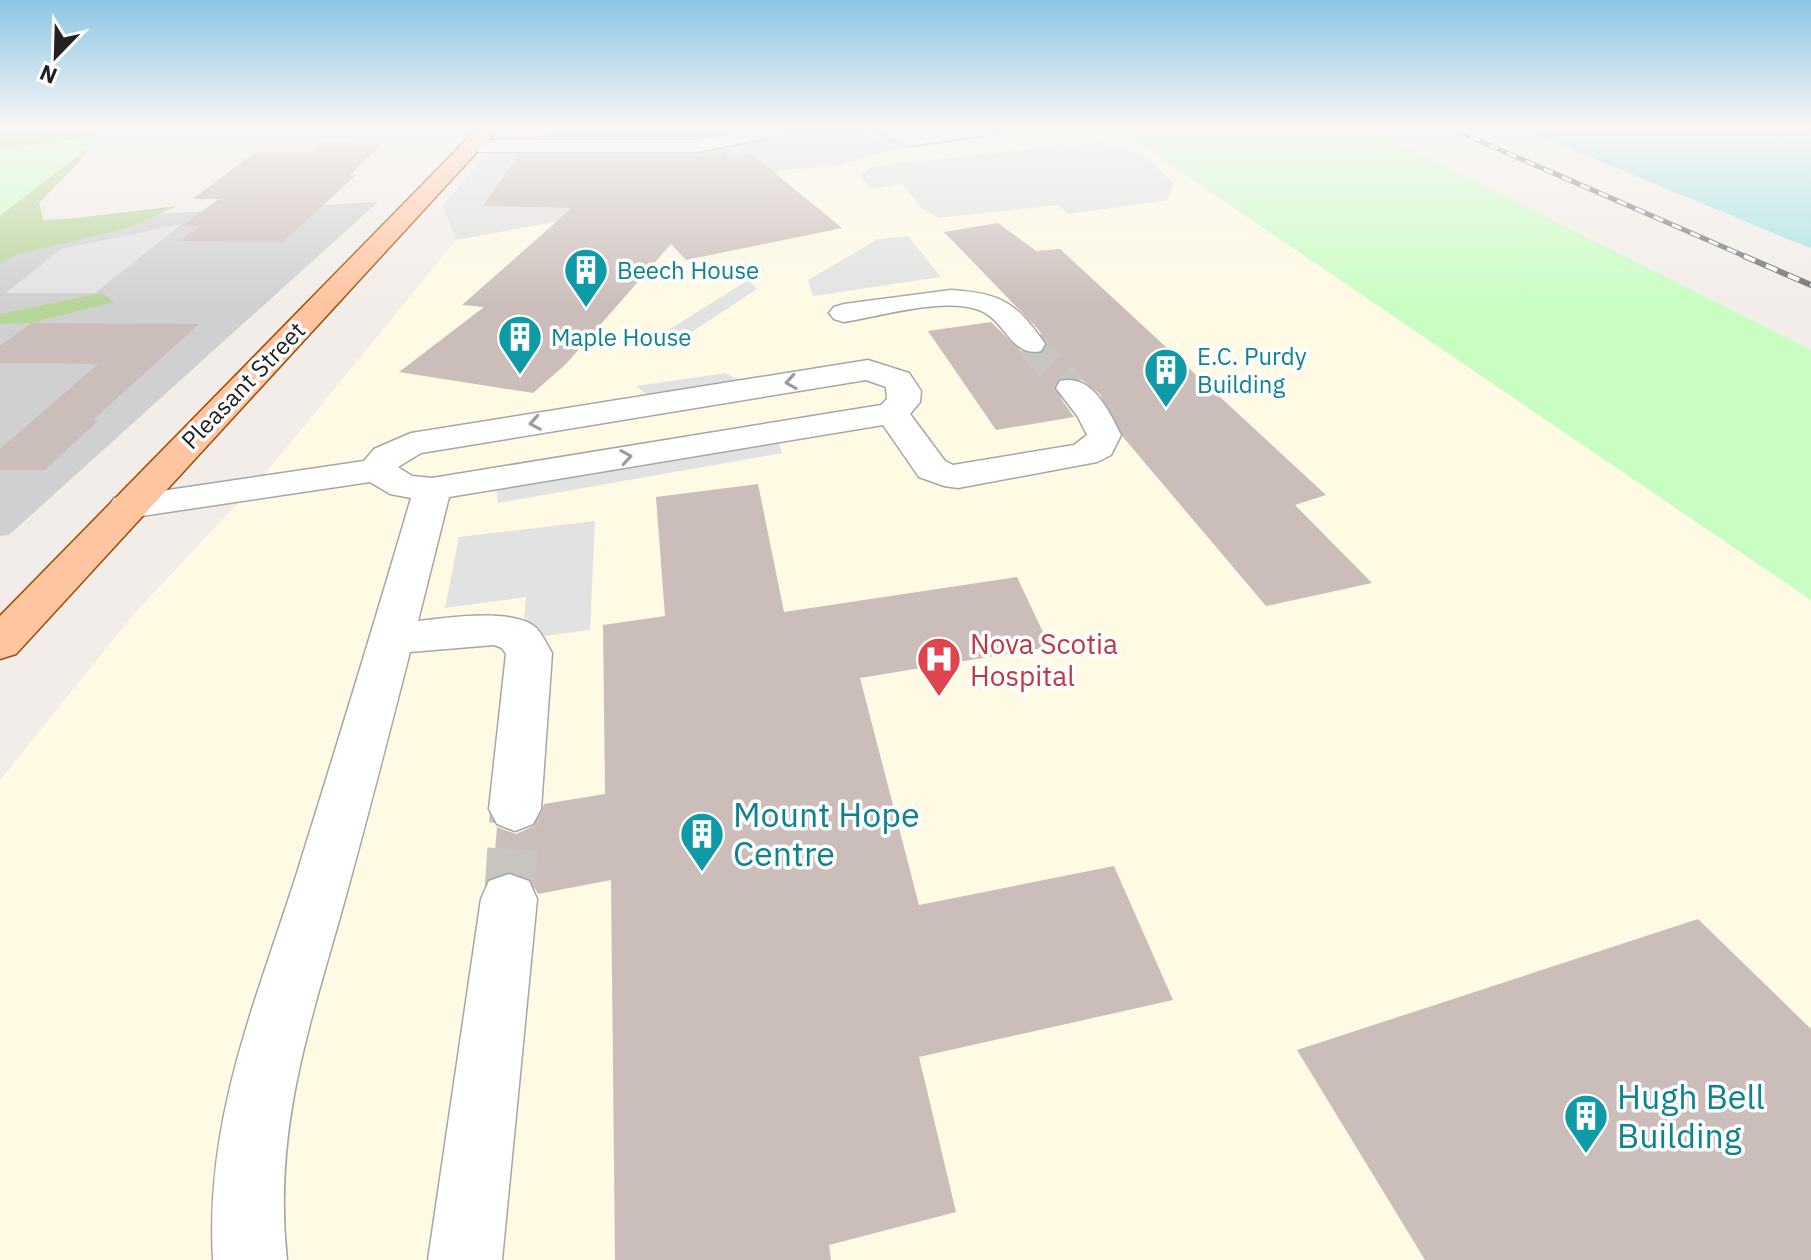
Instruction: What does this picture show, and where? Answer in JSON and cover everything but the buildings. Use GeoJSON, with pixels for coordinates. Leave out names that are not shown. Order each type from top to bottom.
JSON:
{"type":"FeatureCollection","features":[{"type":"Feature","properties":{"kind":"main road","name":"Pleasant Street"},"geometry":{"type":"LineString","coordinates":[[0,643],[431,188]]}},
{"type":"Feature","properties":{"kind":"street"},"geometry":{"type":"LineString","coordinates":[[844,313],[961,298],[987,304],[1007,314],[1030,344]]}},
{"type":"Feature","properties":{"kind":"street"},"geometry":{"type":"LineString","coordinates":[[128,506],[376,470],[403,486],[432,489],[892,413],[903,402],[905,391],[898,380],[868,370],[411,444],[387,457],[376,470]]}},
{"type":"Feature","properties":{"kind":"street"},"geometry":{"type":"LineString","coordinates":[[892,413],[932,469],[958,477],[1084,454],[1098,447],[1104,435],[1094,415],[1072,388]]}},
{"type":"Feature","properties":{"kind":"street"},"geometry":{"type":"LineString","coordinates":[[250,1260],[244,1222],[251,1123],[393,638],[432,489]]}},
{"type":"Feature","properties":{"kind":"street"},"geometry":{"type":"LineString","coordinates":[[393,638],[494,630],[518,637],[529,653],[515,809]]}},
{"type":"Feature","properties":{"kind":"street"},"geometry":{"type":"LineString","coordinates":[[465,1260],[509,899]]}},
{"type":"Feature","properties":{"kind":"shaded area"},"geometry":{"type":"Polygon","coordinates":[[[458,188],[713,188],[626,209],[456,240],[443,206],[458,188]]]}},
{"type":"Feature","properties":{"kind":"shaded area","name":"Nova Scotia Hospital"},"geometry":{"type":"Polygon","coordinates":[[[713,188],[1205,188],[1811,600],[1811,1260],[0,1260],[0,780],[133,615],[264,475],[456,240],[626,209],[713,188]]]}},
{"type":"Feature","properties":{"kind":"shaded area"},"geometry":{"type":"Polygon","coordinates":[[[906,188],[1172,188],[1168,200],[1068,214],[1058,205],[939,218],[920,207],[906,188]]]}},
{"type":"Feature","properties":{"kind":"shaded area"},"geometry":{"type":"Polygon","coordinates":[[[378,202],[9,535],[0,536],[0,222],[378,202]]]}},
{"type":"Feature","properties":{"kind":"shaded area"},"geometry":{"type":"Polygon","coordinates":[[[182,224],[95,293],[6,293],[61,249],[182,224]]]}},
{"type":"Feature","properties":{"kind":"shaded area"},"geometry":{"type":"Polygon","coordinates":[[[908,236],[941,277],[813,296],[808,280],[878,239],[908,236]]]}},
{"type":"Feature","properties":{"kind":"shaded area"},"geometry":{"type":"Polygon","coordinates":[[[748,280],[757,289],[666,349],[656,338],[748,280]]]}},
{"type":"Feature","properties":{"kind":"shaded area"},"geometry":{"type":"Polygon","coordinates":[[[726,373],[751,388],[656,403],[636,386],[726,373]]]}},
{"type":"Feature","properties":{"kind":"shaded area"},"geometry":{"type":"Polygon","coordinates":[[[775,432],[782,453],[498,503],[495,478],[775,432]]]}},
{"type":"Feature","properties":{"kind":"shaded area"},"geometry":{"type":"Polygon","coordinates":[[[595,521],[590,630],[522,639],[526,597],[445,608],[459,537],[595,521]]]}},
{"type":"Feature","properties":{"kind":"green space"},"geometry":{"type":"Polygon","coordinates":[[[0,188],[54,188],[39,203],[44,222],[177,206],[127,228],[19,254],[0,263],[0,188]]]}},
{"type":"Feature","properties":{"kind":"green space"},"geometry":{"type":"Polygon","coordinates":[[[0,188],[37,188],[0,216],[0,188]]]}},
{"type":"Feature","properties":{"kind":"green space"},"geometry":{"type":"Polygon","coordinates":[[[1205,188],[1489,188],[1811,350],[1811,600],[1205,188]]]}},
{"type":"Feature","properties":{"kind":"green space"},"geometry":{"type":"Polygon","coordinates":[[[102,293],[114,302],[31,323],[0,324],[0,314],[102,293]]]}},
{"type":"Feature","properties":{"kind":"water"},"geometry":{"type":"Polygon","coordinates":[[[1664,188],[1811,188],[1811,248],[1664,188]]]}},
{"type":"Feature","properties":{"kind":"tunnel"},"geometry":{"type":"LineString","coordinates":[[1030,344],[1072,388]]}},
{"type":"Feature","properties":{"kind":"tunnel"},"geometry":{"type":"LineString","coordinates":[[509,899],[515,809]]}},
{"type":"Feature","properties":{"kind":"railway"},"geometry":{"type":"LineString","coordinates":[[1587,188],[1749,258]]}},
{"type":"Feature","properties":{"kind":"railway"},"geometry":{"type":"LineString","coordinates":[[1744,256],[1811,285]]}},
{"type":"Feature","properties":{"kind":"place","name":"Beech House"},"geometry":{"type":"Point","coordinates":[586,309]}},
{"type":"Feature","properties":{"kind":"place","name":"Maple House"},"geometry":{"type":"Point","coordinates":[520,376]}},
{"type":"Feature","properties":{"kind":"place","name":"E.C. Purdy Building"},"geometry":{"type":"Point","coordinates":[1166,409]}},
{"type":"Feature","properties":{"kind":"place","name":"Nova Scotia Hospital"},"geometry":{"type":"Point","coordinates":[939,698]}},
{"type":"Feature","properties":{"kind":"place","name":"Mount Hope Centre"},"geometry":{"type":"Point","coordinates":[702,873]}},
{"type":"Feature","properties":{"kind":"place","name":"Hugh Bell Building"},"geometry":{"type":"Point","coordinates":[1586,1155]}}]}
